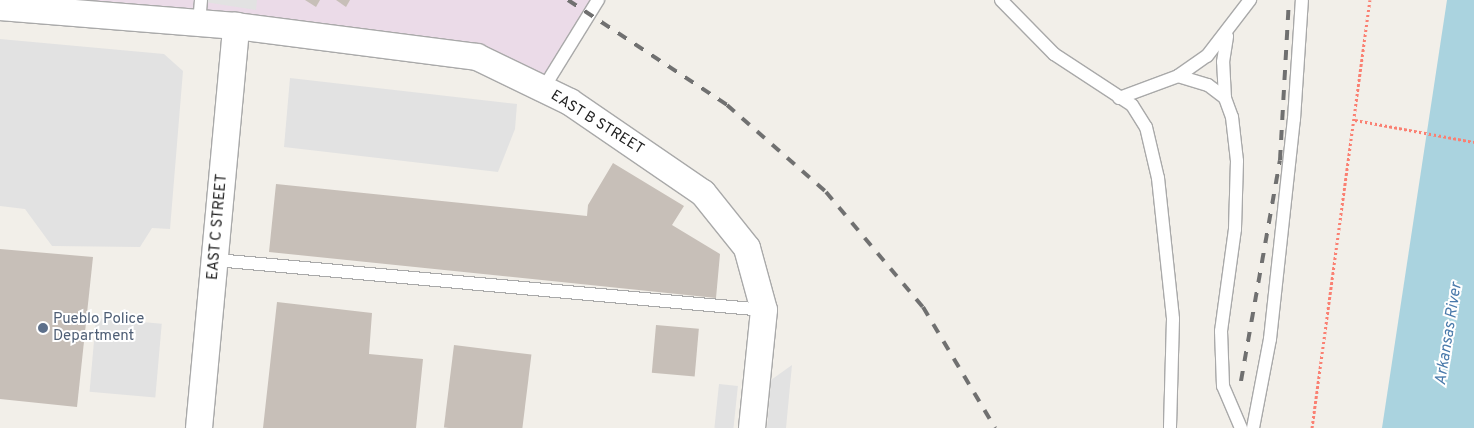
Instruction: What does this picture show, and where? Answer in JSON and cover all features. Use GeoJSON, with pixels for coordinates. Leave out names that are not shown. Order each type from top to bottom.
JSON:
{"type":"FeatureCollection","features":[{"type":"Feature","properties":{"kind":"street","name":"EAST B STREET"},"geometry":{"type":"LineString","coordinates":[[0,7],[31,5],[200,12],[236,26],[477,57],[543,89],[704,193],[747,248],[764,310],[752,428]]}},
{"type":"Feature","properties":{"kind":"street","name":"EAST C STREET"},"geometry":{"type":"LineString","coordinates":[[199,428],[216,260],[236,26]]}},
{"type":"Feature","properties":{"kind":"lane"},"geometry":{"type":"LineString","coordinates":[[543,89],[598,0]]}},
{"type":"Feature","properties":{"kind":"lane"},"geometry":{"type":"LineString","coordinates":[[1001,0],[1054,54],[1132,105],[1146,127],[1158,178],[1173,319],[1170,428]]}},
{"type":"Feature","properties":{"kind":"lane"},"geometry":{"type":"LineString","coordinates":[[1119,98],[1178,76],[1227,36],[1250,0]]}},
{"type":"Feature","properties":{"kind":"lane"},"geometry":{"type":"LineString","coordinates":[[1253,428],[1270,339],[1294,119],[1302,0]]}},
{"type":"Feature","properties":{"kind":"lane"},"geometry":{"type":"LineString","coordinates":[[1227,36],[1223,62],[1225,98],[1237,162],[1236,229],[1221,331],[1223,386],[1241,428]]}},
{"type":"Feature","properties":{"kind":"lane"},"geometry":{"type":"LineString","coordinates":[[1178,76],[1208,84],[1225,98]]}},
{"type":"Feature","properties":{"kind":"lane"},"geometry":{"type":"LineString","coordinates":[[216,260],[764,310]]}},
{"type":"Feature","properties":{"kind":"path"},"geometry":{"type":"LineString","coordinates":[[1312,428],[1370,0]]}},
{"type":"Feature","properties":{"kind":"path"},"geometry":{"type":"LineString","coordinates":[[1355,120],[1474,142]]}},
{"type":"Feature","properties":{"kind":"shaded area"},"geometry":{"type":"Polygon","coordinates":[[[0,0],[598,0],[543,89],[477,57],[0,0]]]}},
{"type":"Feature","properties":{"kind":"shaded area"},"geometry":{"type":"Polygon","coordinates":[[[192,0],[257,0],[256,10],[192,0]]]}},
{"type":"Feature","properties":{"kind":"shaded area"},"geometry":{"type":"Polygon","coordinates":[[[0,39],[164,54],[183,71],[170,229],[152,228],[140,247],[52,246],[25,209],[0,206],[0,39]]]}},
{"type":"Feature","properties":{"kind":"shaded area"},"geometry":{"type":"Polygon","coordinates":[[[290,78],[517,104],[515,129],[498,172],[284,147],[290,78]]]}},
{"type":"Feature","properties":{"kind":"shaded area"},"geometry":{"type":"Polygon","coordinates":[[[96,318],[162,324],[155,397],[90,392],[96,318]]]}},
{"type":"Feature","properties":{"kind":"shaded area"},"geometry":{"type":"Polygon","coordinates":[[[792,365],[786,428],[767,428],[771,380],[792,365]]]}},
{"type":"Feature","properties":{"kind":"shaded area"},"geometry":{"type":"Polygon","coordinates":[[[719,384],[738,386],[733,428],[714,428],[719,384]]]}},
{"type":"Feature","properties":{"kind":"water","name":"Arkansas River"},"geometry":{"type":"Polygon","coordinates":[[[1447,0],[1474,0],[1474,428],[1382,428],[1447,0]]]}},
{"type":"Feature","properties":{"kind":"building"},"geometry":{"type":"Polygon","coordinates":[[[305,0],[320,0],[316,7],[305,0]]]}},
{"type":"Feature","properties":{"kind":"building"},"geometry":{"type":"Polygon","coordinates":[[[336,0],[350,0],[346,7],[336,0]]]}},
{"type":"Feature","properties":{"kind":"building"},"geometry":{"type":"Polygon","coordinates":[[[613,163],[684,206],[672,225],[720,254],[716,298],[269,252],[276,184],[587,216],[588,205],[613,163]]]}},
{"type":"Feature","properties":{"kind":"building","name":"Pueblo Police Department"},"geometry":{"type":"Polygon","coordinates":[[[0,249],[93,257],[77,407],[0,399],[0,249]]]}},
{"type":"Feature","properties":{"kind":"building"},"geometry":{"type":"Polygon","coordinates":[[[277,302],[372,313],[369,354],[423,359],[416,428],[263,428],[277,302]]]}},
{"type":"Feature","properties":{"kind":"building"},"geometry":{"type":"Polygon","coordinates":[[[656,325],[699,329],[695,377],[652,373],[656,325]]]}},
{"type":"Feature","properties":{"kind":"building"},"geometry":{"type":"Polygon","coordinates":[[[454,345],[531,355],[522,428],[444,427],[454,345]]]}},
{"type":"Feature","properties":{"kind":"railway"},"geometry":{"type":"LineString","coordinates":[[568,0],[727,105],[826,192],[923,307],[995,428]]}},
{"type":"Feature","properties":{"kind":"railway"},"geometry":{"type":"LineString","coordinates":[[1241,381],[1280,160],[1289,0]]}},
{"type":"Feature","properties":{"kind":"place","name":"Pueblo Police Department"},"geometry":{"type":"Point","coordinates":[43,328]}}]}
